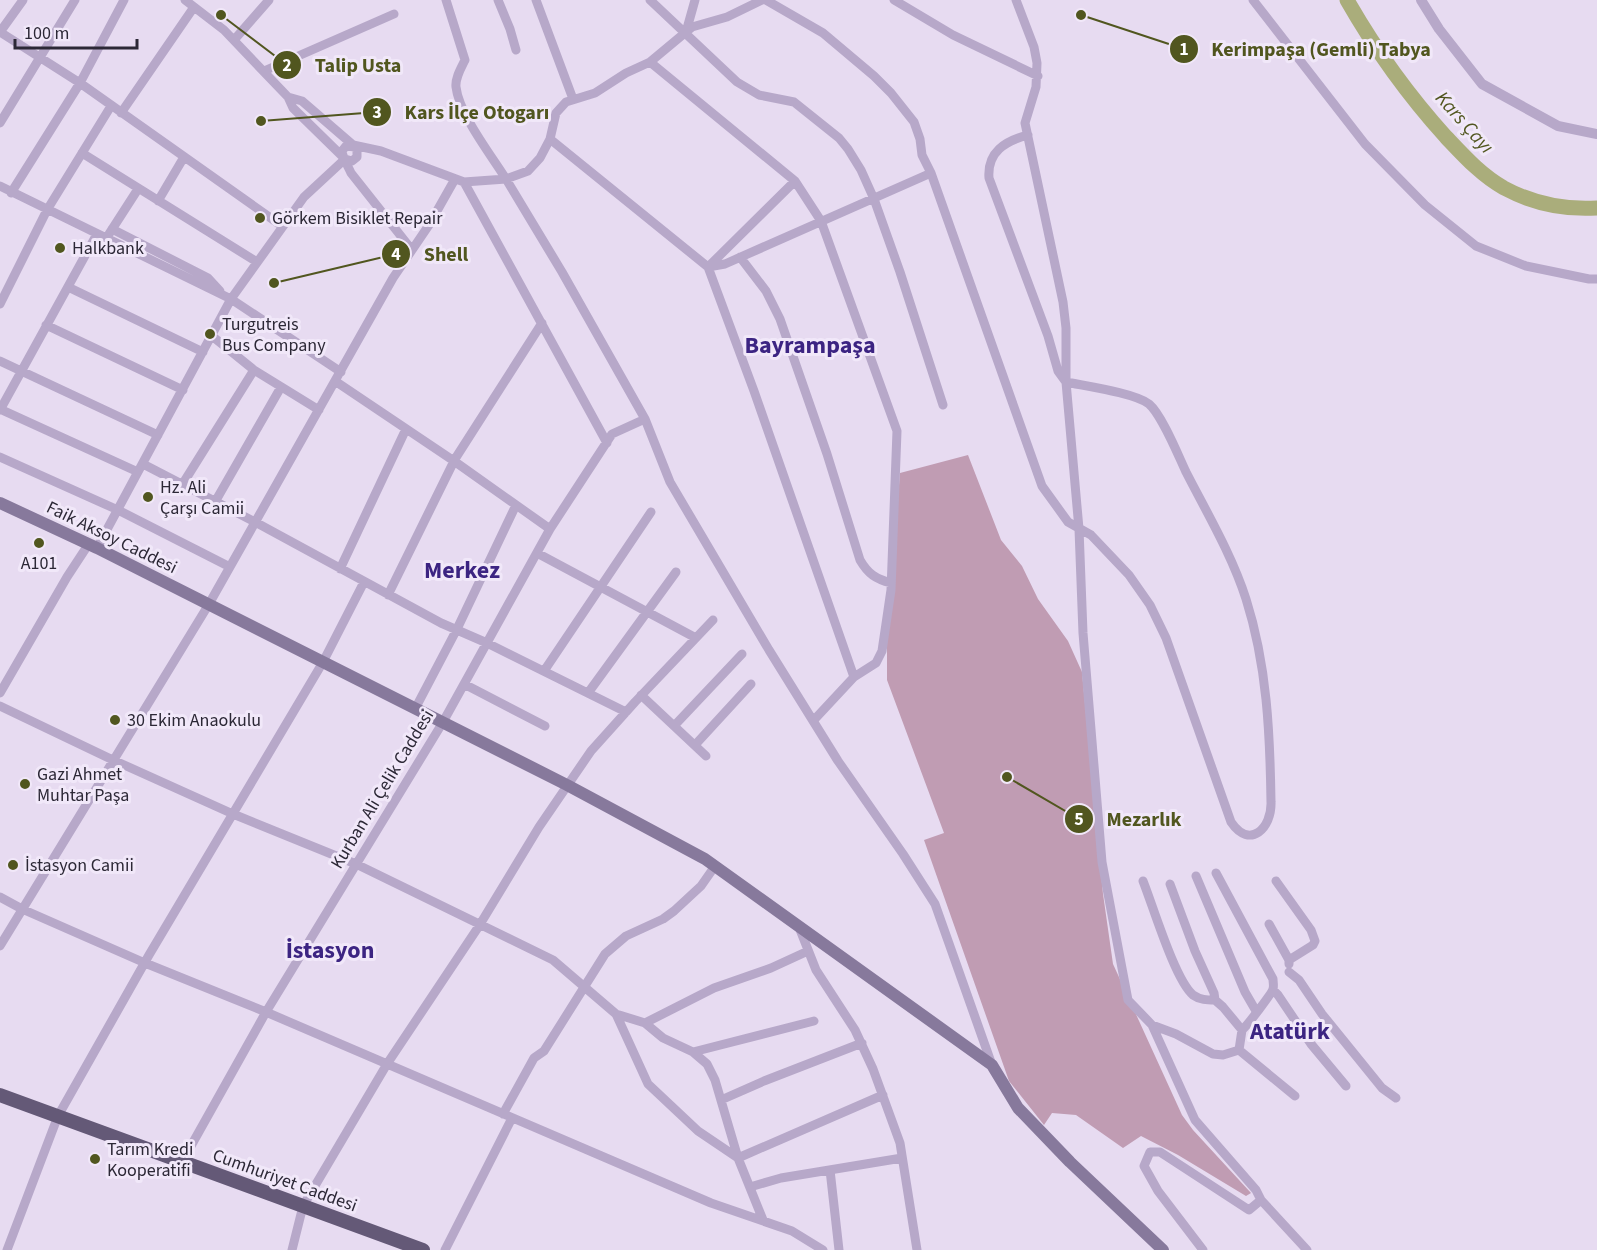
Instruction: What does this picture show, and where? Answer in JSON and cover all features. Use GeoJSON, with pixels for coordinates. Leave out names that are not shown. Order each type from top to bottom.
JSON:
{"type":"FeatureCollection","features":[{"type":"Feature","properties":{"kind":"main road","name":"Faik Aksoy Caddesi"},"geometry":{"type":"LineString","coordinates":[[0,503],[209,604],[638,822],[715,866],[992,1065]]}},
{"type":"Feature","properties":{"kind":"main road"},"geometry":{"type":"LineString","coordinates":[[992,1065],[1018,1108],[1070,1162],[1163,1250]]}},
{"type":"Feature","properties":{"kind":"main road","name":"Cumhuriyet Caddesi"},"geometry":{"type":"LineString","coordinates":[[0,1095],[423,1250]]}},
{"type":"Feature","properties":{"kind":"street"},"geometry":{"type":"LineString","coordinates":[[22,0],[0,32],[80,83],[282,226]]}},
{"type":"Feature","properties":{"kind":"street"},"geometry":{"type":"LineString","coordinates":[[0,123],[75,0]]}},
{"type":"Feature","properties":{"kind":"street"},"geometry":{"type":"LineString","coordinates":[[11,193],[80,83],[124,0]]}},
{"type":"Feature","properties":{"kind":"street"},"geometry":{"type":"LineString","coordinates":[[185,0],[234,40],[288,97],[293,108],[344,158],[351,173],[412,250]]}},
{"type":"Feature","properties":{"kind":"street"},"geometry":{"type":"LineString","coordinates":[[234,40],[269,0]]}},
{"type":"Feature","properties":{"kind":"street"},"geometry":{"type":"LineString","coordinates":[[446,0],[465,60],[456,80],[456,88],[467,118],[562,272],[645,419],[670,482],[838,761],[935,904],[992,1065]]}},
{"type":"Feature","properties":{"kind":"street"},"geometry":{"type":"LineString","coordinates":[[498,0],[516,50]]}},
{"type":"Feature","properties":{"kind":"street"},"geometry":{"type":"LineString","coordinates":[[536,0],[573,99]]}},
{"type":"Feature","properties":{"kind":"street"},"geometry":{"type":"LineString","coordinates":[[650,0],[747,90],[759,95],[794,102],[838,138],[855,160],[873,199],[900,272],[943,405]]}},
{"type":"Feature","properties":{"kind":"street"},"geometry":{"type":"LineString","coordinates":[[686,32],[695,0]]}},
{"type":"Feature","properties":{"kind":"street"},"geometry":{"type":"LineString","coordinates":[[353,145],[381,151],[460,180],[506,179],[520,175],[534,165],[550,139],[556,113],[566,102],[595,93],[626,73],[650,62],[692,27],[727,17],[764,0],[823,33],[874,76],[914,122],[920,139],[922,155],[931,173],[1037,474],[1049,497],[1068,522],[1091,535],[1129,575],[1150,605],[1166,639],[1231,822],[1241,833],[1260,832],[1272,814],[1267,710],[1260,653],[1246,600],[1238,577],[1152,407],[1139,399],[1066,381],[1058,372],[1048,336],[989,178],[990,164],[999,147],[1010,140],[1028,135]]}},
{"type":"Feature","properties":{"kind":"street"},"geometry":{"type":"LineString","coordinates":[[894,0],[953,35],[1038,76]]}},
{"type":"Feature","properties":{"kind":"street"},"geometry":{"type":"LineString","coordinates":[[1016,0],[1034,47],[1038,76],[1025,123],[1064,302],[1066,381],[1079,529],[1085,656],[1102,862],[1128,1000],[1152,1025],[1195,1120],[1256,1190],[1261,1200],[1307,1250]]}},
{"type":"Feature","properties":{"kind":"street"},"geometry":{"type":"LineString","coordinates":[[1253,0],[1365,144],[1434,212],[1476,246],[1526,266],[1597,279]]}},
{"type":"Feature","properties":{"kind":"street"},"geometry":{"type":"LineString","coordinates":[[1421,0],[1439,29],[1482,84],[1558,126],[1597,134]]}},
{"type":"Feature","properties":{"kind":"street"},"geometry":{"type":"LineString","coordinates":[[121,113],[194,7]]}},
{"type":"Feature","properties":{"kind":"street"},"geometry":{"type":"LineString","coordinates":[[264,71],[394,14]]}},
{"type":"Feature","properties":{"kind":"street"},"geometry":{"type":"LineString","coordinates":[[650,62],[795,181],[821,221],[897,431],[891,583],[880,658],[873,666],[854,677],[813,721]]}},
{"type":"Feature","properties":{"kind":"street"},"geometry":{"type":"LineString","coordinates":[[288,97],[302,101],[353,145],[357,150],[357,157],[352,161],[344,158]]}},
{"type":"Feature","properties":{"kind":"street"},"geometry":{"type":"LineString","coordinates":[[0,304],[47,210],[111,106]]}},
{"type":"Feature","properties":{"kind":"street"},"geometry":{"type":"LineString","coordinates":[[550,139],[708,267],[854,677]]}},
{"type":"Feature","properties":{"kind":"street"},"geometry":{"type":"LineString","coordinates":[[82,153],[257,262]]}},
{"type":"Feature","properties":{"kind":"street"},"geometry":{"type":"LineString","coordinates":[[158,201],[184,157]]}},
{"type":"Feature","properties":{"kind":"street"},"geometry":{"type":"LineString","coordinates":[[0,693],[67,578],[93,547],[118,510],[212,336],[228,297],[257,262],[304,197],[344,158]]}},
{"type":"Feature","properties":{"kind":"street"},"geometry":{"type":"LineString","coordinates":[[708,267],[725,264],[931,173]]}},
{"type":"Feature","properties":{"kind":"street"},"geometry":{"type":"LineString","coordinates":[[0,946],[209,604],[393,278],[460,180]]}},
{"type":"Feature","properties":{"kind":"street"},"geometry":{"type":"LineString","coordinates":[[460,180],[609,439],[630,424],[645,419]]}},
{"type":"Feature","properties":{"kind":"street"},"geometry":{"type":"LineString","coordinates":[[708,267],[795,181]]}},
{"type":"Feature","properties":{"kind":"street"},"geometry":{"type":"LineString","coordinates":[[0,186],[228,297],[340,372]]}},
{"type":"Feature","properties":{"kind":"street"},"geometry":{"type":"LineString","coordinates":[[138,189],[112,229],[101,237],[68,287],[0,410],[182,485],[388,595],[626,712]]}},
{"type":"Feature","properties":{"kind":"street"},"geometry":{"type":"LineString","coordinates":[[112,229],[208,278],[228,297]]}},
{"type":"Feature","properties":{"kind":"street"},"geometry":{"type":"LineString","coordinates":[[740,257],[766,291],[780,319],[827,454],[860,560],[876,579],[891,583]]}},
{"type":"Feature","properties":{"kind":"street"},"geometry":{"type":"LineString","coordinates":[[68,287],[203,352]]}},
{"type":"Feature","properties":{"kind":"street"},"geometry":{"type":"LineString","coordinates":[[388,595],[454,461],[542,323]]}},
{"type":"Feature","properties":{"kind":"street"},"geometry":{"type":"LineString","coordinates":[[46,325],[183,390]]}},
{"type":"Feature","properties":{"kind":"street"},"geometry":{"type":"LineString","coordinates":[[212,336],[254,370],[319,410]]}},
{"type":"Feature","properties":{"kind":"street"},"geometry":{"type":"LineString","coordinates":[[0,361],[158,435]]}},
{"type":"Feature","properties":{"kind":"street"},"geometry":{"type":"LineString","coordinates":[[182,485],[254,370]]}},
{"type":"Feature","properties":{"kind":"street"},"geometry":{"type":"LineString","coordinates":[[335,381],[550,529]]}},
{"type":"Feature","properties":{"kind":"street"},"geometry":{"type":"LineString","coordinates":[[215,502],[281,387]]}},
{"type":"Feature","properties":{"kind":"street"},"geometry":{"type":"LineString","coordinates":[[340,569],[406,429]]}},
{"type":"Feature","properties":{"kind":"street","name":"Kurban Ali Çelik Caddesi"},"geometry":{"type":"LineString","coordinates":[[182,1162],[266,1011],[442,722],[550,529],[609,439]]}},
{"type":"Feature","properties":{"kind":"street"},"geometry":{"type":"LineString","coordinates":[[0,457],[118,510],[230,567]]}},
{"type":"Feature","properties":{"kind":"street"},"geometry":{"type":"LineString","coordinates":[[415,709],[457,630],[516,505]]}},
{"type":"Feature","properties":{"kind":"street"},"geometry":{"type":"LineString","coordinates":[[544,671],[651,512]]}},
{"type":"Feature","properties":{"kind":"street"},"geometry":{"type":"LineString","coordinates":[[537,553],[696,638]]}},
{"type":"Feature","properties":{"kind":"street"},"geometry":{"type":"LineString","coordinates":[[588,693],[676,572]]}},
{"type":"Feature","properties":{"kind":"street"},"geometry":{"type":"LineString","coordinates":[[7,1250],[58,1116],[145,963],[323,662],[364,582]]}},
{"type":"Feature","properties":{"kind":"street"},"geometry":{"type":"LineString","coordinates":[[292,1250],[303,1206],[387,1064],[479,926],[567,785],[591,751],[713,620]]}},
{"type":"Feature","properties":{"kind":"street"},"geometry":{"type":"LineString","coordinates":[[674,726],[742,654]]}},
{"type":"Feature","properties":{"kind":"street"},"geometry":{"type":"LineString","coordinates":[[464,684],[545,726]]}},
{"type":"Feature","properties":{"kind":"street"},"geometry":{"type":"LineString","coordinates":[[695,745],[751,684]]}},
{"type":"Feature","properties":{"kind":"street"},"geometry":{"type":"LineString","coordinates":[[641,695],[706,756]]}},
{"type":"Feature","properties":{"kind":"street"},"geometry":{"type":"LineString","coordinates":[[0,706],[112,760],[233,814],[356,864],[479,926],[553,960],[616,1014],[645,1023],[663,1038],[693,1052],[707,1064],[716,1080],[738,1158],[763,1220]]}},
{"type":"Feature","properties":{"kind":"street"},"geometry":{"type":"LineString","coordinates":[[445,1250],[534,1058],[544,1052],[585,987],[593,969],[610,949],[626,936],[663,919],[674,911],[701,886],[715,866]]}},
{"type":"Feature","properties":{"kind":"street"},"geometry":{"type":"LineString","coordinates":[[1216,873],[1273,979],[1273,990],[1242,1030],[1239,1050]]}},
{"type":"Feature","properties":{"kind":"street"},"geometry":{"type":"LineString","coordinates":[[1196,876],[1245,992],[1256,1011]]}},
{"type":"Feature","properties":{"kind":"street"},"geometry":{"type":"LineString","coordinates":[[1143,881],[1176,969],[1191,994],[1200,999],[1215,1000],[1223,1006],[1242,1030]]}},
{"type":"Feature","properties":{"kind":"street"},"geometry":{"type":"LineString","coordinates":[[1276,881],[1311,930],[1315,941],[1313,945],[1289,960]]}},
{"type":"Feature","properties":{"kind":"street"},"geometry":{"type":"LineString","coordinates":[[1170,884],[1215,1000]]}},
{"type":"Feature","properties":{"kind":"street"},"geometry":{"type":"LineString","coordinates":[[0,897],[22,909],[145,963],[266,1011],[711,1203],[792,1231],[823,1250]]}},
{"type":"Feature","properties":{"kind":"street"},"geometry":{"type":"LineString","coordinates":[[1269,924],[1289,960],[1289,972]]}},
{"type":"Feature","properties":{"kind":"street"},"geometry":{"type":"LineString","coordinates":[[798,925],[816,970],[862,1043],[883,1095],[900,1143],[917,1250]]}},
{"type":"Feature","properties":{"kind":"street"},"geometry":{"type":"LineString","coordinates":[[645,1023],[714,988],[771,968],[808,951]]}},
{"type":"Feature","properties":{"kind":"street"},"geometry":{"type":"LineString","coordinates":[[1273,979],[1289,972]]}},
{"type":"Feature","properties":{"kind":"street"},"geometry":{"type":"LineString","coordinates":[[1289,972],[1299,980],[1322,1014],[1382,1088],[1396,1098]]}},
{"type":"Feature","properties":{"kind":"street"},"geometry":{"type":"LineString","coordinates":[[1273,990],[1311,1044],[1346,1086]]}},
{"type":"Feature","properties":{"kind":"street"},"geometry":{"type":"LineString","coordinates":[[616,1014],[648,1084],[698,1131],[738,1158]]}},
{"type":"Feature","properties":{"kind":"street"},"geometry":{"type":"LineString","coordinates":[[693,1052],[814,1021]]}},
{"type":"Feature","properties":{"kind":"street"},"geometry":{"type":"LineString","coordinates":[[1152,1025],[1176,1034],[1213,1054],[1223,1055],[1239,1050]]}},
{"type":"Feature","properties":{"kind":"street"},"geometry":{"type":"LineString","coordinates":[[721,1100],[862,1043]]}},
{"type":"Feature","properties":{"kind":"street"},"geometry":{"type":"LineString","coordinates":[[1239,1050],[1295,1096]]}},
{"type":"Feature","properties":{"kind":"street"},"geometry":{"type":"LineString","coordinates":[[738,1158],[883,1095]]}},
{"type":"Feature","properties":{"kind":"street"},"geometry":{"type":"LineString","coordinates":[[1203,1250],[1158,1191],[1144,1166],[1150,1152],[1160,1152],[1249,1210],[1261,1200]]}},
{"type":"Feature","properties":{"kind":"street"},"geometry":{"type":"LineString","coordinates":[[750,1187],[781,1178],[902,1158]]}},
{"type":"Feature","properties":{"kind":"street"},"geometry":{"type":"LineString","coordinates":[[830,1170],[839,1250]]}},
{"type":"Feature","properties":{"kind":"shaded area"},"geometry":{"type":"Polygon","coordinates":[[[968,455],[1001,540],[1022,566],[1038,599],[1068,641],[1082,672],[1103,894],[1113,964],[1182,1115],[1251,1193],[1246,1196],[1178,1155],[1141,1136],[1123,1148],[1076,1115],[1052,1113],[1044,1125],[1009,1081],[924,840],[944,833],[887,680],[887,634],[900,473],[968,455]]]}},
{"type":"Feature","properties":{"kind":"waterway","name":"Kars Çayı"},"geometry":{"type":"LineString","coordinates":[[1347,0],[1405,88],[1446,137],[1480,171],[1504,188],[1537,201],[1573,208],[1597,208]]}},
{"type":"Feature","properties":{"kind":"place","name":"Talip Usta"},"geometry":{"type":"Point","coordinates":[221,15]}},
{"type":"Feature","properties":{"kind":"place","name":"Kerimpaşa (Gemli) Tabya"},"geometry":{"type":"Point","coordinates":[1081,15]}},
{"type":"Feature","properties":{"kind":"place","name":"Kars İlçe Otogarı"},"geometry":{"type":"Point","coordinates":[261,121]}},
{"type":"Feature","properties":{"kind":"place","name":"Görkem Bisiklet Repair"},"geometry":{"type":"Point","coordinates":[260,218]}},
{"type":"Feature","properties":{"kind":"place","name":"Halkbank"},"geometry":{"type":"Point","coordinates":[60,248]}},
{"type":"Feature","properties":{"kind":"place","name":"Shell"},"geometry":{"type":"Point","coordinates":[274,283]}},
{"type":"Feature","properties":{"kind":"place","name":"Turgutreis Bus Company"},"geometry":{"type":"Point","coordinates":[210,334]}},
{"type":"Feature","properties":{"kind":"place","name":"Hz. Ali Çarşı Camii"},"geometry":{"type":"Point","coordinates":[148,497]}},
{"type":"Feature","properties":{"kind":"place","name":"A101"},"geometry":{"type":"Point","coordinates":[39,543]}},
{"type":"Feature","properties":{"kind":"place","name":"30 Ekim Anaokulu"},"geometry":{"type":"Point","coordinates":[115,720]}},
{"type":"Feature","properties":{"kind":"place","name":"Mezarlık"},"geometry":{"type":"Point","coordinates":[1007,777]}},
{"type":"Feature","properties":{"kind":"place","name":"Gazi Ahmet Muhtar Paşa"},"geometry":{"type":"Point","coordinates":[25,784]}},
{"type":"Feature","properties":{"kind":"place","name":"İstasyon Camii"},"geometry":{"type":"Point","coordinates":[13,865]}},
{"type":"Feature","properties":{"kind":"place","name":"Tarım Kredi Kooperatifi"},"geometry":{"type":"Point","coordinates":[95,1159]}},
{"type":"Feature","properties":{"kind":"district","name":"Bayrampaşa"},"geometry":{"type":"Point","coordinates":[810,345]}},
{"type":"Feature","properties":{"kind":"district","name":"Merkez"},"geometry":{"type":"Point","coordinates":[462,570]}},
{"type":"Feature","properties":{"kind":"district","name":"İstasyon"},"geometry":{"type":"Point","coordinates":[330,950]}},
{"type":"Feature","properties":{"kind":"district","name":"Atatürk"},"geometry":{"type":"Point","coordinates":[1290,1031]}}]}
